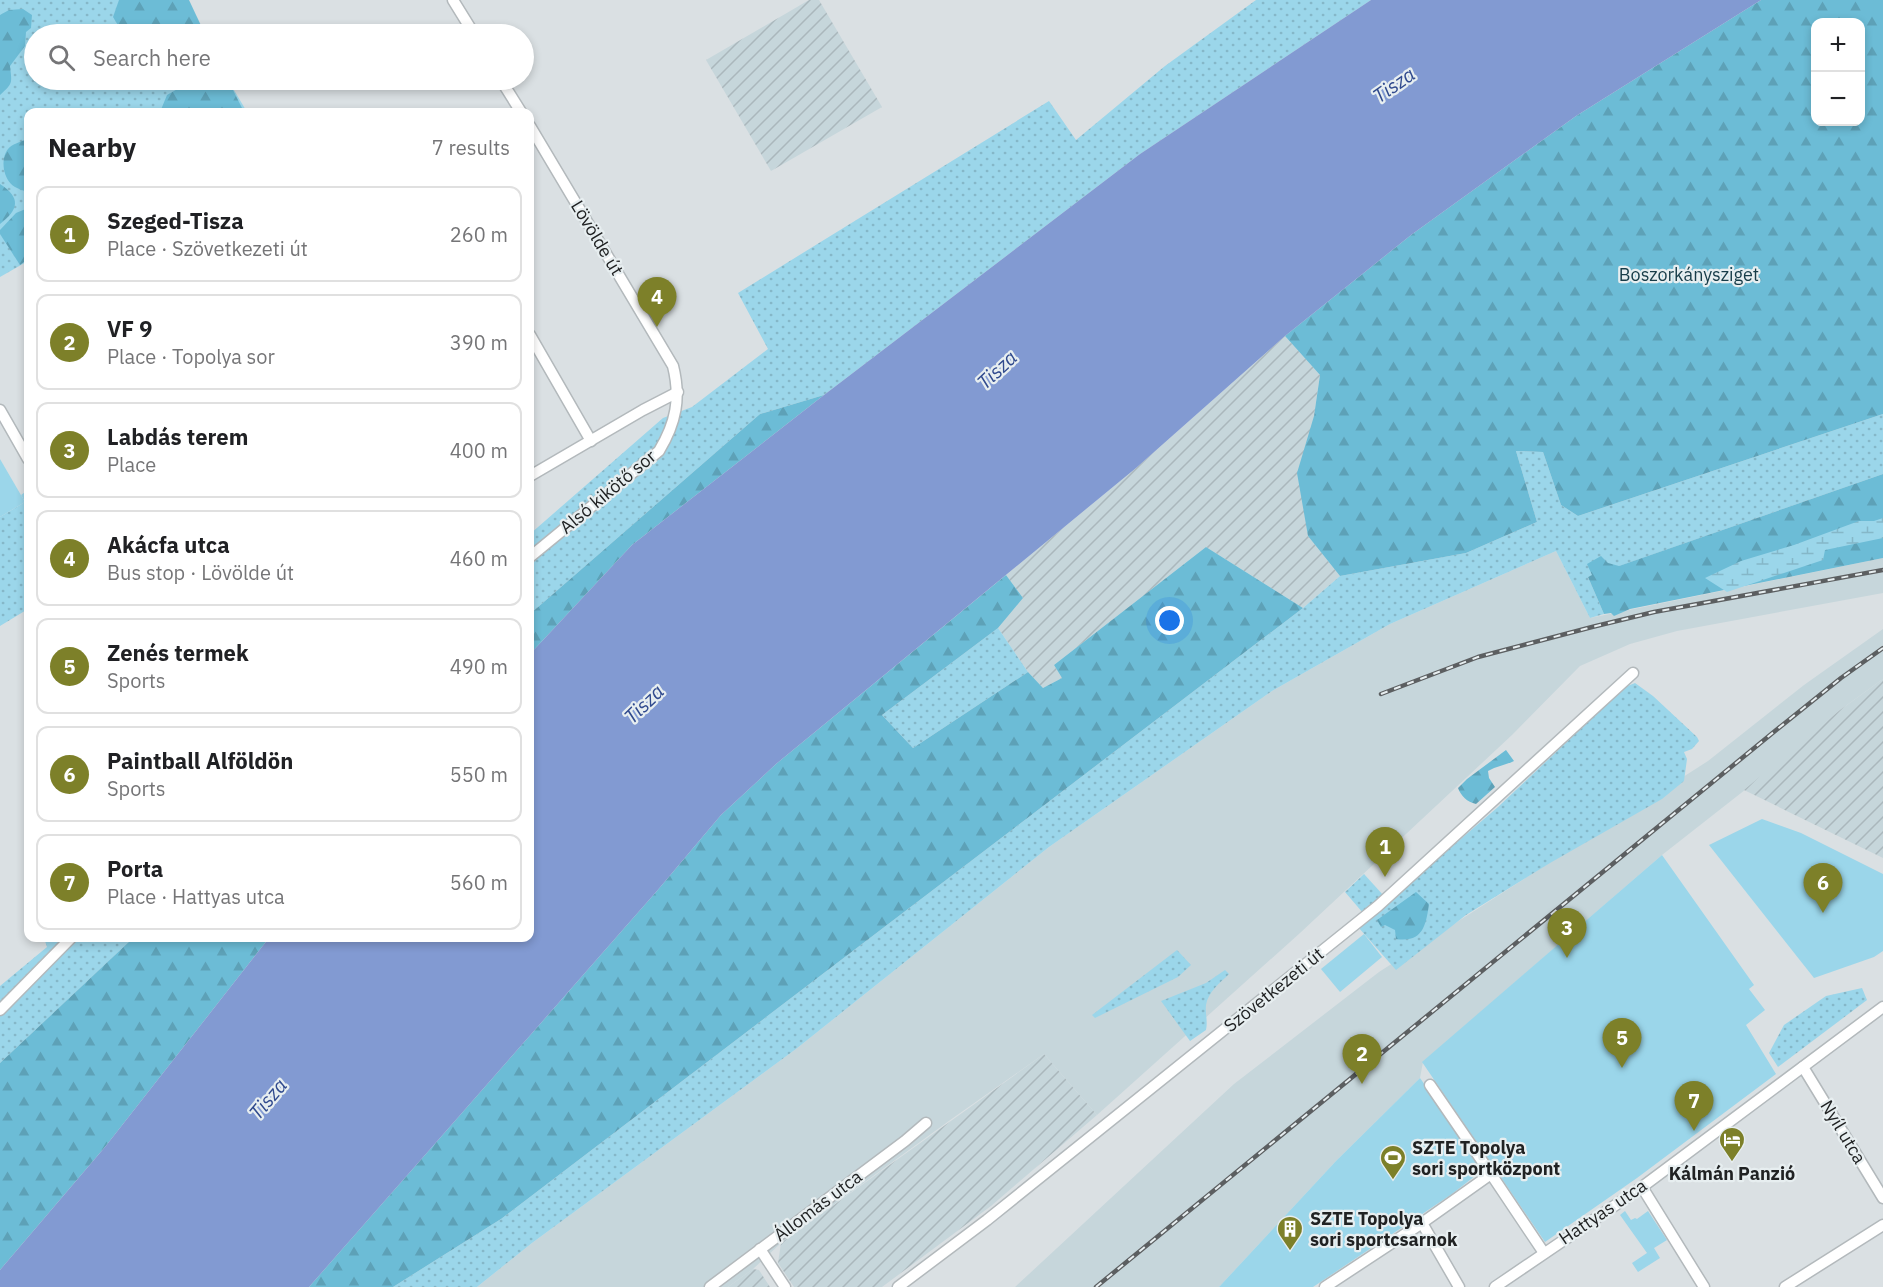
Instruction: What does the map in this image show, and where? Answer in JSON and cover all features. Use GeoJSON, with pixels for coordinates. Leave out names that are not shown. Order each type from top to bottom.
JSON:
{"type":"FeatureCollection","features":[{"type":"Feature","properties":{"kind":"street"},"geometry":{"type":"LineString","coordinates":[[453,0],[468,24]]}},
{"type":"Feature","properties":{"kind":"street"},"geometry":{"type":"LineString","coordinates":[[507,90],[518,108]]}},
{"type":"Feature","properties":{"kind":"street","name":"Lövölde út"},"geometry":{"type":"LineString","coordinates":[[534,133],[663,349]]}},
{"type":"Feature","properties":{"kind":"street"},"geometry":{"type":"LineString","coordinates":[[534,342],[591,441]]}},
{"type":"Feature","properties":{"kind":"street","name":"Alsó kikötő sor"},"geometry":{"type":"LineString","coordinates":[[534,554],[659,451],[674,421],[678,392],[673,366],[663,349]]}},
{"type":"Feature","properties":{"kind":"street"},"geometry":{"type":"LineString","coordinates":[[534,474],[678,392]]}},
{"type":"Feature","properties":{"kind":"street"},"geometry":{"type":"LineString","coordinates":[[0,410],[24,452]]}},
{"type":"Feature","properties":{"kind":"street","name":"Szövetkezeti út"},"geometry":{"type":"LineString","coordinates":[[897,1287],[987,1220],[1378,906],[1633,673]]}},
{"type":"Feature","properties":{"kind":"street"},"geometry":{"type":"LineString","coordinates":[[0,1010],[67,942]]}},
{"type":"Feature","properties":{"kind":"street","name":"Hattyas utca"},"geometry":{"type":"LineString","coordinates":[[1496,1287],[1642,1187],[1883,1007]]}},
{"type":"Feature","properties":{"kind":"street","name":"Nyíl utca"},"geometry":{"type":"LineString","coordinates":[[1803,1067],[1883,1198]]}},
{"type":"Feature","properties":{"kind":"street"},"geometry":{"type":"LineString","coordinates":[[1430,1085],[1544,1252]]}},
{"type":"Feature","properties":{"kind":"street","name":"Állomás utca"},"geometry":{"type":"LineString","coordinates":[[710,1287],[926,1123]]}},
{"type":"Feature","properties":{"kind":"street"},"geometry":{"type":"LineString","coordinates":[[1325,1287],[1491,1174]]}},
{"type":"Feature","properties":{"kind":"street"},"geometry":{"type":"LineString","coordinates":[[1642,1187],[1704,1287]]}},
{"type":"Feature","properties":{"kind":"street"},"geometry":{"type":"LineString","coordinates":[[1422,1223],[1459,1287]]}},
{"type":"Feature","properties":{"kind":"street"},"geometry":{"type":"LineString","coordinates":[[1785,1287],[1883,1225]]}},
{"type":"Feature","properties":{"kind":"street"},"geometry":{"type":"LineString","coordinates":[[760,1250],[785,1287]]}},
{"type":"Feature","properties":{"kind":"shaded area"},"geometry":{"type":"Polygon","coordinates":[[[809,0],[819,0],[882,107],[771,171],[706,60],[809,0]]]}},
{"type":"Feature","properties":{"kind":"shaded area"},"geometry":{"type":"Polygon","coordinates":[[[1285,336],[1320,375],[1314,416],[1308,536],[1340,576],[1303,608],[1206,547],[1054,665],[1062,678],[1043,688],[1028,672],[998,628],[1023,598],[1006,575],[1136,468],[1285,336]]]}},
{"type":"Feature","properties":{"kind":"shaded area"},"geometry":{"type":"Polygon","coordinates":[[[1556,551],[1590,618],[1883,558],[1883,593],[1677,631],[1630,644],[1580,666],[1512,735],[1300,933],[1097,1115],[1044,1054],[781,1243],[753,1269],[728,1287],[477,1287],[532,1243],[796,1049],[1049,847],[1272,691],[1390,624],[1556,551]]]}},
{"type":"Feature","properties":{"kind":"shaded area"},"geometry":{"type":"Polygon","coordinates":[[[1883,629],[1883,679],[1840,710],[1764,775],[1662,855],[1423,1062],[1420,1078],[1336,1161],[1219,1287],[1015,1287],[1234,1084],[1379,972],[1708,761],[1804,685],[1883,629]]]}},
{"type":"Feature","properties":{"kind":"shaded area"},"geometry":{"type":"Polygon","coordinates":[[[1883,679],[1883,858],[1744,790],[1840,710],[1883,679]]]}},
{"type":"Feature","properties":{"kind":"shaded area"},"geometry":{"type":"Polygon","coordinates":[[[1044,1054],[1097,1115],[991,1206],[882,1287],[794,1287],[778,1263],[781,1243],[1044,1054]]]}},
{"type":"Feature","properties":{"kind":"shaded area"},"geometry":{"type":"Polygon","coordinates":[[[753,1269],[759,1270],[770,1287],[728,1287],[753,1269]]]}},
{"type":"Feature","properties":{"kind":"green space"},"geometry":{"type":"Polygon","coordinates":[[[0,0],[182,0],[196,24],[24,24],[24,90],[234,90],[245,108],[24,108],[24,263],[0,277],[0,0]]]}},
{"type":"Feature","properties":{"kind":"green space"},"geometry":{"type":"Polygon","coordinates":[[[119,0],[189,0],[200,24],[117,24],[113,17],[119,0]]]}},
{"type":"Feature","properties":{"kind":"green space"},"geometry":{"type":"Polygon","coordinates":[[[1256,0],[1371,0],[1140,154],[824,395],[760,414],[534,611],[534,531],[663,418],[692,407],[768,349],[738,293],[1049,101],[1076,140],[1165,66],[1256,0]]]}},
{"type":"Feature","properties":{"kind":"green space","name":"Boszorkánysziget"},"geometry":{"type":"Polygon","coordinates":[[[1761,0],[1883,0],[1883,414],[1578,516],[1561,505],[1543,452],[1516,451],[1537,522],[1466,553],[1340,576],[1308,536],[1297,473],[1314,416],[1320,375],[1285,336],[1411,235],[1576,116],[1761,0]]]}},
{"type":"Feature","properties":{"kind":"green space"},"geometry":{"type":"Polygon","coordinates":[[[23,9],[32,15],[31,24],[24,24],[24,47],[10,66],[11,83],[0,95],[0,15],[9,10],[23,9]]]}},
{"type":"Feature","properties":{"kind":"green space"},"geometry":{"type":"Polygon","coordinates":[[[176,90],[233,90],[242,108],[162,108],[167,95],[176,90]]]}},
{"type":"Feature","properties":{"kind":"green space"},"geometry":{"type":"Polygon","coordinates":[[[24,140],[24,191],[11,184],[5,175],[4,158],[8,149],[24,140]]]}},
{"type":"Feature","properties":{"kind":"green space"},"geometry":{"type":"Polygon","coordinates":[[[0,184],[12,194],[15,204],[11,213],[0,224],[0,184]]]}},
{"type":"Feature","properties":{"kind":"green space"},"geometry":{"type":"Polygon","coordinates":[[[24,210],[24,262],[20,265],[0,234],[0,230],[16,213],[24,210]]]}},
{"type":"Feature","properties":{"kind":"green space"},"geometry":{"type":"Polygon","coordinates":[[[824,395],[632,545],[534,650],[534,611],[760,414],[824,395]]]}},
{"type":"Feature","properties":{"kind":"green space"},"geometry":{"type":"Polygon","coordinates":[[[1883,414],[1883,474],[1588,577],[1604,614],[1590,618],[1556,551],[1390,624],[1272,691],[1049,847],[796,1049],[532,1243],[477,1287],[393,1287],[501,1219],[1303,608],[1340,576],[1466,553],[1537,522],[1516,451],[1543,452],[1561,505],[1578,516],[1883,414]]]}},
{"type":"Feature","properties":{"kind":"green space"},"geometry":{"type":"Polygon","coordinates":[[[0,459],[24,503],[0,517],[0,459]]]}},
{"type":"Feature","properties":{"kind":"green space"},"geometry":{"type":"Polygon","coordinates":[[[1883,474],[1883,558],[1630,609],[1614,616],[1611,613],[1604,614],[1588,577],[1592,575],[1587,564],[1601,556],[1608,563],[1619,566],[1883,474]]]}},
{"type":"Feature","properties":{"kind":"green space"},"geometry":{"type":"Polygon","coordinates":[[[24,503],[24,611],[0,626],[0,517],[24,503]]]}},
{"type":"Feature","properties":{"kind":"green space"},"geometry":{"type":"Polygon","coordinates":[[[1883,518],[1883,538],[1825,550],[1823,560],[1727,592],[1705,578],[1741,561],[1794,545],[1859,521],[1874,521],[1883,518]]]}},
{"type":"Feature","properties":{"kind":"green space"},"geometry":{"type":"Polygon","coordinates":[[[1206,547],[1303,608],[501,1219],[393,1287],[309,1287],[721,815],[776,764],[1006,575],[1023,598],[998,628],[882,715],[913,748],[1028,672],[1043,688],[1062,678],[1054,665],[1206,547]]]}},
{"type":"Feature","properties":{"kind":"green space"},"geometry":{"type":"Polygon","coordinates":[[[998,628],[1028,672],[913,748],[882,715],[998,628]]]}},
{"type":"Feature","properties":{"kind":"green space"},"geometry":{"type":"Polygon","coordinates":[[[1635,683],[1653,696],[1699,741],[1692,749],[1684,752],[1687,759],[1684,781],[1662,799],[1550,863],[1466,915],[1396,970],[1358,927],[1498,807],[1625,687],[1635,683]]]}},
{"type":"Feature","properties":{"kind":"green space"},"geometry":{"type":"Polygon","coordinates":[[[1506,750],[1514,761],[1488,771],[1489,778],[1495,787],[1476,804],[1470,802],[1458,788],[1506,750]]]}},
{"type":"Feature","properties":{"kind":"green space"},"geometry":{"type":"Polygon","coordinates":[[[1762,819],[1801,833],[1883,874],[1883,951],[1874,957],[1814,978],[1709,845],[1762,819]]]}},
{"type":"Feature","properties":{"kind":"green space"},"geometry":{"type":"Polygon","coordinates":[[[1662,855],[1754,985],[1749,989],[1765,1010],[1746,1025],[1776,1074],[1637,1178],[1545,1242],[1422,1062],[1662,855]]]}},
{"type":"Feature","properties":{"kind":"green space"},"geometry":{"type":"Polygon","coordinates":[[[1364,874],[1384,896],[1363,913],[1345,892],[1364,874]]]}},
{"type":"Feature","properties":{"kind":"green space"},"geometry":{"type":"Polygon","coordinates":[[[1416,892],[1429,904],[1422,931],[1412,938],[1396,939],[1395,930],[1385,925],[1381,927],[1377,920],[1416,892]]]}},
{"type":"Feature","properties":{"kind":"green space"},"geometry":{"type":"Polygon","coordinates":[[[1364,934],[1382,957],[1340,992],[1321,969],[1364,934]]]}},
{"type":"Feature","properties":{"kind":"green space"},"geometry":{"type":"Polygon","coordinates":[[[45,942],[129,942],[0,1063],[0,986],[47,947],[45,942]]]}},
{"type":"Feature","properties":{"kind":"green space"},"geometry":{"type":"Polygon","coordinates":[[[129,942],[266,942],[105,1147],[0,1270],[0,1063],[129,942]]]}},
{"type":"Feature","properties":{"kind":"green space"},"geometry":{"type":"Polygon","coordinates":[[[1177,950],[1191,965],[1178,977],[1095,1018],[1092,1015],[1177,950]]]}},
{"type":"Feature","properties":{"kind":"green space"},"geometry":{"type":"Polygon","coordinates":[[[1225,970],[1229,974],[1207,1000],[1206,1030],[1190,1041],[1161,1001],[1206,983],[1225,970]]]}},
{"type":"Feature","properties":{"kind":"green space"},"geometry":{"type":"Polygon","coordinates":[[[1862,988],[1867,1000],[1778,1067],[1769,1053],[1784,1025],[1826,996],[1862,988]]]}},
{"type":"Feature","properties":{"kind":"green space","name":"SZTE Topolya sori sportközpont"},"geometry":{"type":"Polygon","coordinates":[[[1420,1078],[1484,1169],[1452,1194],[1313,1287],[1219,1287],[1336,1161],[1420,1078]]]}},
{"type":"Feature","properties":{"kind":"green space"},"geometry":{"type":"Polygon","coordinates":[[[1625,1211],[1631,1220],[1637,1219],[1648,1211],[1667,1240],[1654,1248],[1660,1258],[1638,1272],[1632,1263],[1647,1253],[1620,1215],[1625,1211]]]}},
{"type":"Feature","properties":{"kind":"water","name":"Tisza"},"geometry":{"type":"Polygon","coordinates":[[[1371,0],[1761,0],[1576,116],[1411,235],[1285,336],[1136,468],[776,764],[721,815],[309,1287],[0,1287],[0,1270],[105,1147],[266,942],[534,942],[534,650],[632,545],[1140,154],[1371,0]]]}},
{"type":"Feature","properties":{"kind":"railway"},"geometry":{"type":"LineString","coordinates":[[1381,694],[1478,657],[1592,627],[1654,612],[1883,570]]}},
{"type":"Feature","properties":{"kind":"railway"},"geometry":{"type":"LineString","coordinates":[[1096,1287],[1775,731],[1841,678],[1883,648]]}},
{"type":"Feature","properties":{"kind":"place","name":"Akácfa utca"},"geometry":{"type":"Point","coordinates":[657,327]}},
{"type":"Feature","properties":{"kind":"place","name":"Szeged-Tisza"},"geometry":{"type":"Point","coordinates":[1385,877]}},
{"type":"Feature","properties":{"kind":"place","name":"Paintball Alföldön"},"geometry":{"type":"Point","coordinates":[1823,913]}},
{"type":"Feature","properties":{"kind":"place","name":"Labdás terem"},"geometry":{"type":"Point","coordinates":[1567,958]}},
{"type":"Feature","properties":{"kind":"place","name":"Zenés termek"},"geometry":{"type":"Point","coordinates":[1622,1068]}},
{"type":"Feature","properties":{"kind":"place","name":"VF 9"},"geometry":{"type":"Point","coordinates":[1362,1084]}},
{"type":"Feature","properties":{"kind":"place","name":"Porta"},"geometry":{"type":"Point","coordinates":[1694,1131]}},
{"type":"Feature","properties":{"kind":"place","name":"Kálmán Panzió"},"geometry":{"type":"Point","coordinates":[1732,1163]}},
{"type":"Feature","properties":{"kind":"place","name":"SZTE Topolya sori sportközpont"},"geometry":{"type":"Point","coordinates":[1393,1181]}},
{"type":"Feature","properties":{"kind":"place","name":"SZTE Topolya sori sportcsarnok"},"geometry":{"type":"Point","coordinates":[1290,1252]}}]}
